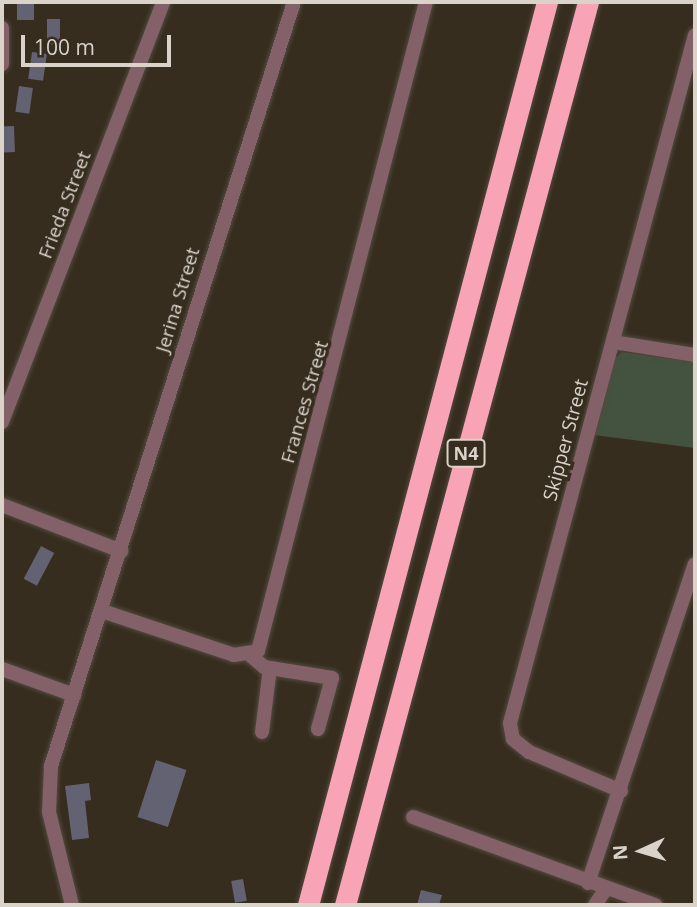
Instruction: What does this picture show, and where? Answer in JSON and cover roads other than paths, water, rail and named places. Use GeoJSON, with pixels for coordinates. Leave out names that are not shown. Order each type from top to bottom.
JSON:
{"type":"FeatureCollection","features":[{"type":"Feature","properties":{"kind":"highway","name":"N4"},"geometry":{"type":"LineString","coordinates":[[308,905],[547,2]]}},
{"type":"Feature","properties":{"kind":"highway","name":"N4"},"geometry":{"type":"LineString","coordinates":[[345,905],[588,2]]}},
{"type":"Feature","properties":{"kind":"street","name":"Frieda Street"},"geometry":{"type":"LineString","coordinates":[[2,422],[163,2]]}},
{"type":"Feature","properties":{"kind":"street","name":"Jerina Street"},"geometry":{"type":"LineString","coordinates":[[72,905],[54,845],[48,789],[56,746],[102,611],[294,2]]}},
{"type":"Feature","properties":{"kind":"street","name":"Frances Street"},"geometry":{"type":"LineString","coordinates":[[251,656],[262,642],[426,2]]}},
{"type":"Feature","properties":{"kind":"street"},"geometry":{"type":"LineString","coordinates":[[2,28],[2,64]]}},
{"type":"Feature","properties":{"kind":"street","name":"Skipper Street"},"geometry":{"type":"LineString","coordinates":[[621,791],[529,752],[513,739],[510,723],[695,35]]}},
{"type":"Feature","properties":{"kind":"street"},"geometry":{"type":"LineString","coordinates":[[613,342],[695,355]]}},
{"type":"Feature","properties":{"kind":"street"},"geometry":{"type":"LineString","coordinates":[[2,505],[121,551]]}},
{"type":"Feature","properties":{"kind":"street"},"geometry":{"type":"LineString","coordinates":[[588,883],[695,564]]}},
{"type":"Feature","properties":{"kind":"street"},"geometry":{"type":"LineString","coordinates":[[102,611],[251,656],[270,668],[332,678],[318,729]]}},
{"type":"Feature","properties":{"kind":"street"},"geometry":{"type":"LineString","coordinates":[[262,732],[270,668]]}},
{"type":"Feature","properties":{"kind":"street"},"geometry":{"type":"LineString","coordinates":[[2,669],[74,695]]}},
{"type":"Feature","properties":{"kind":"street"},"geometry":{"type":"LineString","coordinates":[[413,817],[604,890],[655,905]]}},
{"type":"Feature","properties":{"kind":"street"},"geometry":{"type":"LineString","coordinates":[[594,905],[604,890]]}}]}
